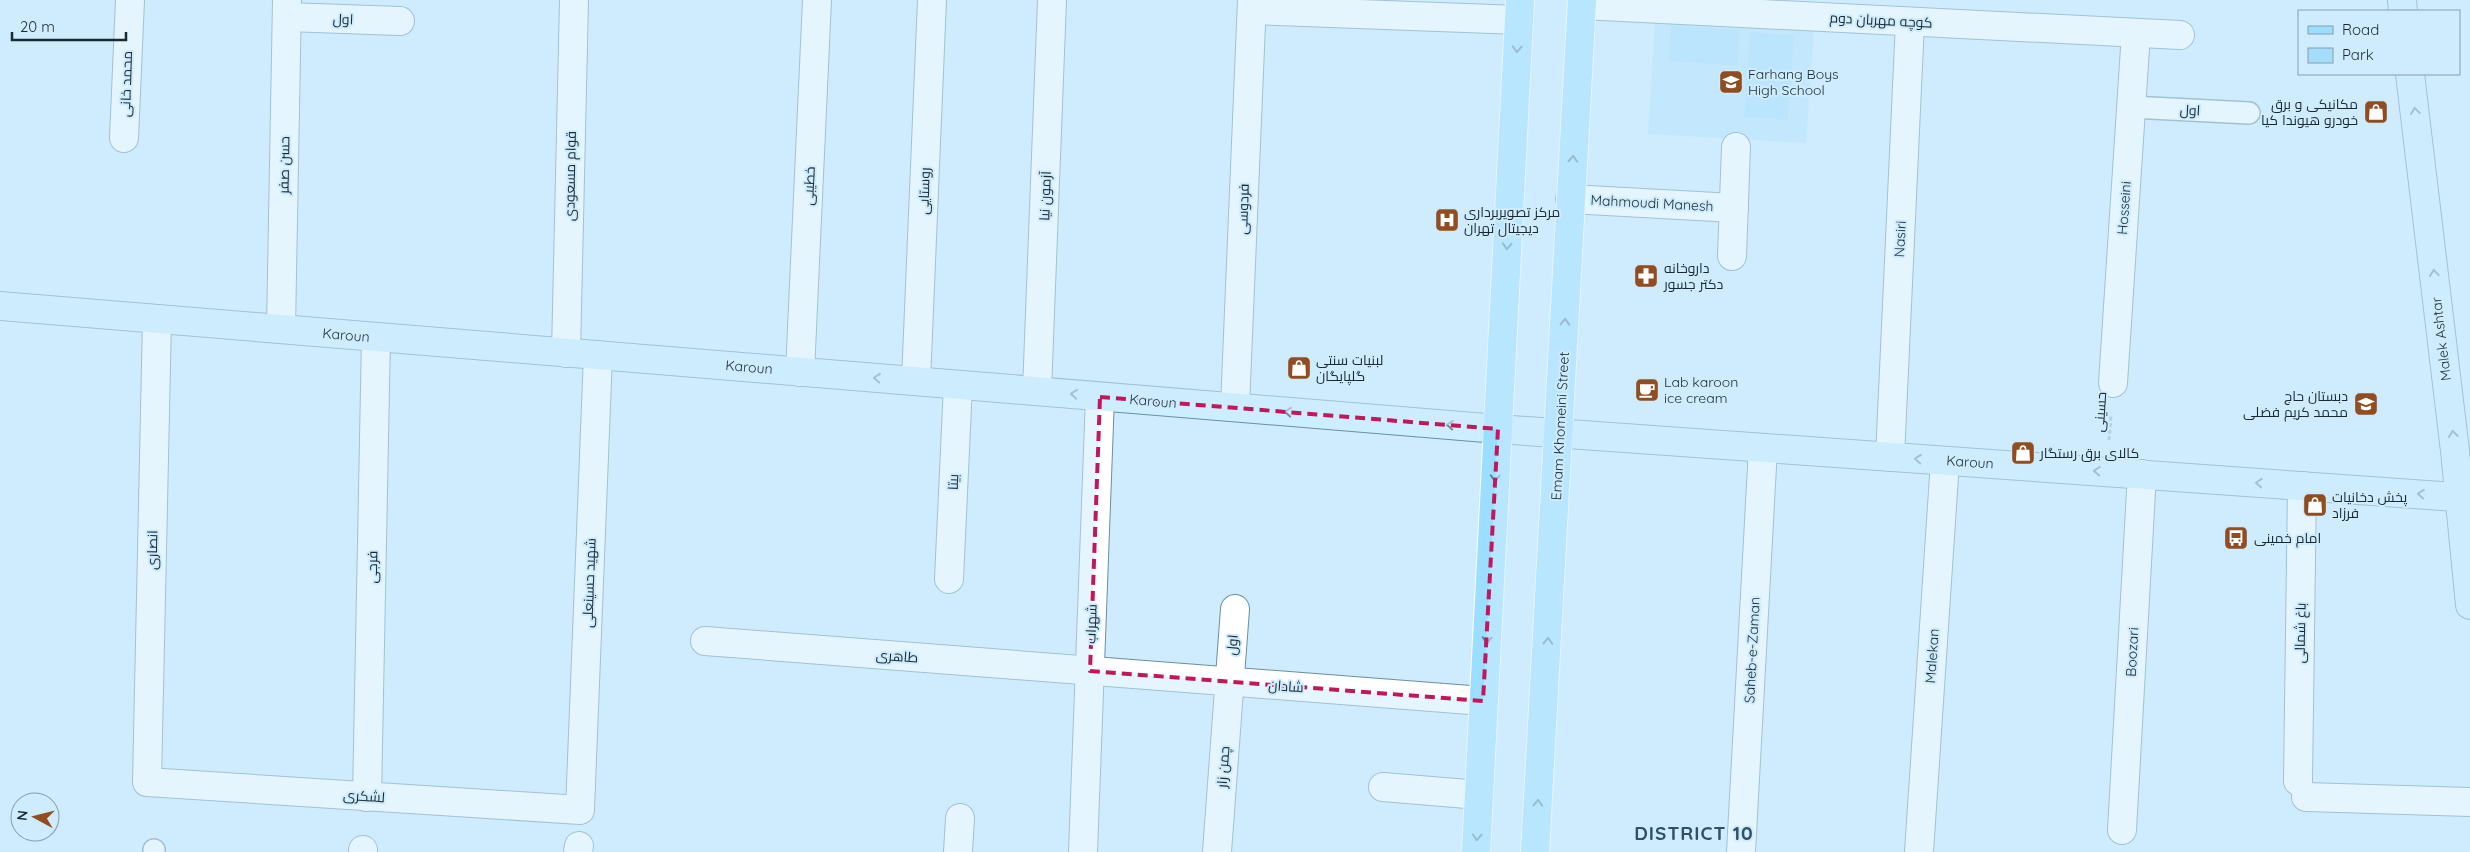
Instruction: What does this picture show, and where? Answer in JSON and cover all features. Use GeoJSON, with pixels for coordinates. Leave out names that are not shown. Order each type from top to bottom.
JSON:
{"type":"FeatureCollection","features":[{"type":"Feature","properties":{"kind":"main road","name":"Emam Khomeini Street"},"geometry":{"type":"LineString","coordinates":[[1535,852],[1560,434],[1570,199],[1582,3]]}},
{"type":"Feature","properties":{"kind":"main road"},"geometry":{"type":"LineString","coordinates":[[1476,852],[1520,10]]}},
{"type":"Feature","properties":{"kind":"main road","name":"Malek Ashtar"},"geometry":{"type":"LineString","coordinates":[[2410,75],[2465,497],[2470,604]]}},
{"type":"Feature","properties":{"kind":"main road","name":"Karoun"},"geometry":{"type":"LineString","coordinates":[[0,306],[1560,434],[2465,497]]}},
{"type":"Feature","properties":{"kind":"street","name":"محمد خانی"},"geometry":{"type":"LineString","coordinates":[[124,138],[130,0]]}},
{"type":"Feature","properties":{"kind":"street","name":"قوام مسعودی"},"geometry":{"type":"LineString","coordinates":[[566,353],[574,0]]}},
{"type":"Feature","properties":{"kind":"street","name":"خطیبی"},"geometry":{"type":"LineString","coordinates":[[800,372],[817,0]]}},
{"type":"Feature","properties":{"kind":"street","name":"روستایی"},"geometry":{"type":"LineString","coordinates":[[916,381],[932,0]]}},
{"type":"Feature","properties":{"kind":"street","name":"آزمون نیا"},"geometry":{"type":"LineString","coordinates":[[1037,391],[1052,0]]}},
{"type":"Feature","properties":{"kind":"street","name":"کوچه مهربان دوم"},"geometry":{"type":"LineString","coordinates":[[1582,3],[2180,36]]}},
{"type":"Feature","properties":{"kind":"street","name":"فردوسی"},"geometry":{"type":"LineString","coordinates":[[1234,407],[1252,5],[1520,10]]}},
{"type":"Feature","properties":{"kind":"street","name":"اول"},"geometry":{"type":"LineString","coordinates":[[287,8],[400,21]]}},
{"type":"Feature","properties":{"kind":"street","name":"حسن صفر"},"geometry":{"type":"LineString","coordinates":[[281,329],[287,8]]}},
{"type":"Feature","properties":{"kind":"street","name":"Nasiri"},"geometry":{"type":"LineString","coordinates":[[1890,457],[1910,22]]}},
{"type":"Feature","properties":{"kind":"street","name":"Hosseini"},"geometry":{"type":"LineString","coordinates":[[2113,383],[2136,33]]}},
{"type":"Feature","properties":{"kind":"street"},"geometry":{"type":"LineString","coordinates":[[1732,256],[1736,147]]}},
{"type":"Feature","properties":{"kind":"street","name":"Mahmoudi Manesh"},"geometry":{"type":"LineString","coordinates":[[1570,199],[1734,208]]}},
{"type":"Feature","properties":{"kind":"street","name":"انصاری"},"geometry":{"type":"LineString","coordinates":[[147,782],[157,319]]}},
{"type":"Feature","properties":{"kind":"street","name":"فرجی"},"geometry":{"type":"LineString","coordinates":[[367,797],[376,337]]}},
{"type":"Feature","properties":{"kind":"street","name":"شهید حسینعلی"},"geometry":{"type":"LineString","coordinates":[[580,810],[598,355]]}},
{"type":"Feature","properties":{"kind":"street","name":"بیتا"},"geometry":{"type":"LineString","coordinates":[[950,580],[958,385]]}},
{"type":"Feature","properties":{"kind":"street","name":"شهراب"},"geometry":{"type":"LineString","coordinates":[[1083,852],[1100,397]]}},
{"type":"Feature","properties":{"kind":"street","name":"Saheb-e-Zaman"},"geometry":{"type":"LineString","coordinates":[[1741,852],[1763,448]]}},
{"type":"Feature","properties":{"kind":"street","name":"Malekan"},"geometry":{"type":"LineString","coordinates":[[1919,852],[1945,461]]}},
{"type":"Feature","properties":{"kind":"street","name":"Boozari"},"geometry":{"type":"LineString","coordinates":[[2122,830],[2142,474]]}},
{"type":"Feature","properties":{"kind":"street","name":"باغ شمالی"},"geometry":{"type":"LineString","coordinates":[[2302,486],[2302,789],[2470,802]]}},
{"type":"Feature","properties":{"kind":"street","name":"اول"},"geometry":{"type":"LineString","coordinates":[[1229,682],[1235,609]]}},
{"type":"Feature","properties":{"kind":"street","name":"طاهری"},"geometry":{"type":"LineString","coordinates":[[704,641],[1090,670]]}},
{"type":"Feature","properties":{"kind":"street","name":"شادان"},"geometry":{"type":"LineString","coordinates":[[1090,670],[1483,701]]}},
{"type":"Feature","properties":{"kind":"street","name":"چمن زار"},"geometry":{"type":"LineString","coordinates":[[1217,852],[1229,682]]}},
{"type":"Feature","properties":{"kind":"street","name":"لشکری"},"geometry":{"type":"LineString","coordinates":[[147,782],[580,810]]}},
{"type":"Feature","properties":{"kind":"street"},"geometry":{"type":"LineString","coordinates":[[1383,787],[1479,795]]}},
{"type":"Feature","properties":{"kind":"street"},"geometry":{"type":"LineString","coordinates":[[958,852],[960,818]]}},
{"type":"Feature","properties":{"kind":"lane","name":"اول"},"geometry":{"type":"LineString","coordinates":[[2131,107],[2249,113]]}},
{"type":"Feature","properties":{"kind":"path","name":"حسینی"},"geometry":{"type":"LineString","coordinates":[[2106,472],[2113,383]]}},
{"type":"Feature","properties":{"kind":"highlighted area"},"geometry":{"type":"Polygon","coordinates":[[[1100,397],[1498,429],[1483,701],[1090,671],[1100,397]]]}},
{"type":"Feature","properties":{"kind":"shaded area","name":"Farhang Boys High School"},"geometry":{"type":"Polygon","coordinates":[[[1655,20],[1814,30],[1806,143],[1648,134],[1655,20]]]}},
{"type":"Feature","properties":{"kind":"green space"},"geometry":{"type":"Polygon","coordinates":[[[1671,25],[1740,30],[1737,66],[1669,61],[1671,25]]]}},
{"type":"Feature","properties":{"kind":"green space"},"geometry":{"type":"Polygon","coordinates":[[[1750,32],[1794,35],[1788,120],[1744,117],[1750,32]]]}},
{"type":"Feature","properties":{"kind":"place","name":"Farhang Boys High School"},"geometry":{"type":"Point","coordinates":[1731,82]}},
{"type":"Feature","properties":{"kind":"place","name":"مکانیکی و برق خودرو هیوندا کیا"},"geometry":{"type":"Point","coordinates":[2376,112]}},
{"type":"Feature","properties":{"kind":"place","name":"مرکز تصویربرداری دیجیتال تهران"},"geometry":{"type":"Point","coordinates":[1447,220]}},
{"type":"Feature","properties":{"kind":"place","name":"داروخانه دکتر جسور"},"geometry":{"type":"Point","coordinates":[1646,276]}},
{"type":"Feature","properties":{"kind":"place","name":"لبنیات سنتی گلپایگان"},"geometry":{"type":"Point","coordinates":[1299,368]}},
{"type":"Feature","properties":{"kind":"place","name":"Lab karoon ice cream"},"geometry":{"type":"Point","coordinates":[1647,390]}},
{"type":"Feature","properties":{"kind":"place","name":"دبستان حاج محمد کریم فضلی"},"geometry":{"type":"Point","coordinates":[2366,404]}},
{"type":"Feature","properties":{"kind":"place","name":"کالای برق رستگار"},"geometry":{"type":"Point","coordinates":[2023,453]}},
{"type":"Feature","properties":{"kind":"place","name":"پخش دخانیات فرزاد"},"geometry":{"type":"Point","coordinates":[2315,505]}},
{"type":"Feature","properties":{"kind":"place","name":"امام خمینی"},"geometry":{"type":"Point","coordinates":[2236,538]}},
{"type":"Feature","properties":{"kind":"district","name":"DISTRICT 10"},"geometry":{"type":"Point","coordinates":[1694,833]}}]}
